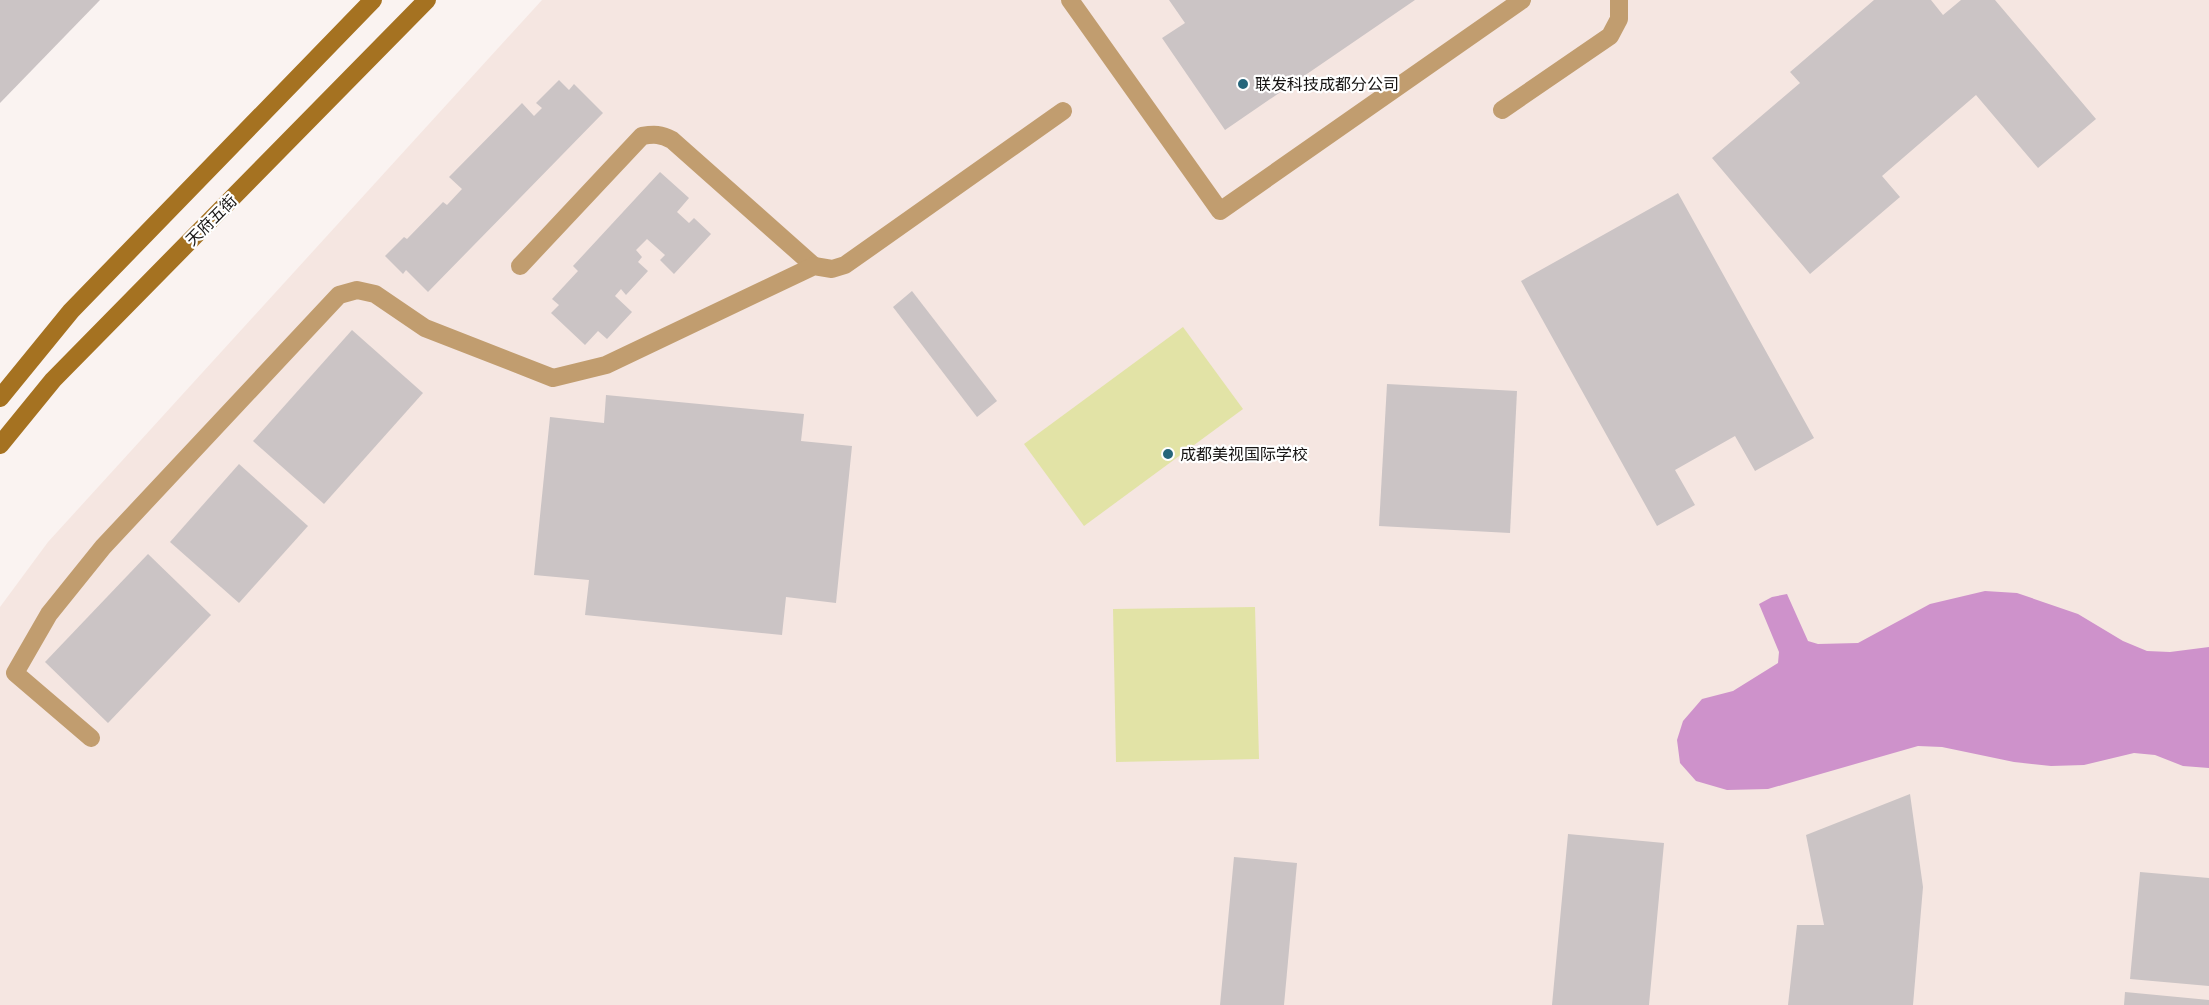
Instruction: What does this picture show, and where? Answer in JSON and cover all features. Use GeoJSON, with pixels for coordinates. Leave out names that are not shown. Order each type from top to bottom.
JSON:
{"type":"FeatureCollection","features":[{"type":"Feature","properties":{"kind":"street"},"geometry":{"type":"LineString","coordinates":[[0,398],[71,310],[373,0]]}},
{"type":"Feature","properties":{"kind":"street","name":"天府五街"},"geometry":{"type":"LineString","coordinates":[[0,445],[53,380],[427,0]]}},
{"type":"Feature","properties":{"kind":"lane"},"geometry":{"type":"LineString","coordinates":[[1070,0],[1220,211],[1522,0]]}},
{"type":"Feature","properties":{"kind":"lane"},"geometry":{"type":"LineString","coordinates":[[1502,110],[1610,36],[1619,19],[1619,0]]}},
{"type":"Feature","properties":{"kind":"lane"},"geometry":{"type":"LineString","coordinates":[[520,266],[642,136],[663,135],[672,140],[814,266],[832,269],[845,265],[1063,111]]}},
{"type":"Feature","properties":{"kind":"lane"},"geometry":{"type":"LineString","coordinates":[[91,738],[15,673],[49,614],[103,547],[339,295],[357,290],[375,294],[425,328],[553,378],[606,365],[814,266]]}},
{"type":"Feature","properties":{"kind":"shaded area","name":"成都美视国际学校"},"geometry":{"type":"Polygon","coordinates":[[[542,0],[2209,0],[2209,1005],[0,1005],[0,607],[48,542],[542,0]]]}},
{"type":"Feature","properties":{"kind":"shaded area"},"geometry":{"type":"Polygon","coordinates":[[[1985,591],[2017,593],[2078,614],[2123,641],[2147,651],[2170,652],[2209,647],[2209,768],[2183,766],[2155,755],[2134,753],[2084,765],[2051,766],[2014,762],[1942,747],[1918,746],[1768,789],[1727,790],[1696,781],[1680,763],[1677,740],[1683,721],[1702,699],[1733,691],[1778,663],[1779,652],[1759,604],[1772,597],[1787,594],[1808,641],[1818,644],[1858,643],[1930,604],[1985,591]]]}},
{"type":"Feature","properties":{"kind":"green space"},"geometry":{"type":"Polygon","coordinates":[[[1183,327],[1243,409],[1084,526],[1024,444],[1183,327]]]}},
{"type":"Feature","properties":{"kind":"green space"},"geometry":{"type":"Polygon","coordinates":[[[1255,607],[1259,759],[1116,762],[1113,609],[1255,607]]]}},
{"type":"Feature","properties":{"kind":"building"},"geometry":{"type":"Polygon","coordinates":[[[0,0],[100,0],[0,103],[0,0]]]}},
{"type":"Feature","properties":{"kind":"building","name":"联发科技成都分公司"},"geometry":{"type":"Polygon","coordinates":[[[1169,0],[1415,0],[1225,130],[1162,38],[1185,23],[1169,0]]]}},
{"type":"Feature","properties":{"kind":"building"},"geometry":{"type":"Polygon","coordinates":[[[1874,0],[1931,0],[1943,15],[1961,0],[1995,0],[2096,119],[2038,168],[1976,95],[1882,176],[1900,197],[1810,274],[1712,158],[1800,83],[1790,72],[1874,0]]]}},
{"type":"Feature","properties":{"kind":"building"},"geometry":{"type":"Polygon","coordinates":[[[559,80],[569,90],[574,84],[603,113],[428,292],[406,270],[403,274],[385,256],[404,237],[407,239],[443,202],[447,205],[462,189],[449,177],[522,103],[534,116],[542,108],[536,103],[559,80]]]}},
{"type":"Feature","properties":{"kind":"building"},"geometry":{"type":"Polygon","coordinates":[[[660,172],[689,198],[677,212],[689,223],[694,218],[711,234],[674,274],[660,260],[665,255],[647,239],[636,250],[642,257],[638,262],[648,271],[626,295],[621,289],[615,296],[632,312],[607,339],[598,331],[585,345],[551,313],[559,305],[552,299],[578,271],[573,266],[660,172]]]}},
{"type":"Feature","properties":{"kind":"building"},"geometry":{"type":"Polygon","coordinates":[[[1678,193],[1814,438],[1755,471],[1735,436],[1675,470],[1695,505],[1657,526],[1521,281],[1678,193]]]}},
{"type":"Feature","properties":{"kind":"building"},"geometry":{"type":"Polygon","coordinates":[[[912,291],[997,401],[977,417],[893,307],[912,291]]]}},
{"type":"Feature","properties":{"kind":"building"},"geometry":{"type":"Polygon","coordinates":[[[352,330],[423,393],[324,504],[253,441],[352,330]]]}},
{"type":"Feature","properties":{"kind":"building"},"geometry":{"type":"Polygon","coordinates":[[[1387,384],[1517,391],[1510,533],[1379,526],[1387,384]]]}},
{"type":"Feature","properties":{"kind":"building"},"geometry":{"type":"Polygon","coordinates":[[[606,395],[804,414],[801,441],[852,446],[836,603],[786,597],[782,635],[585,615],[589,580],[534,575],[550,417],[604,423],[606,395]]]}},
{"type":"Feature","properties":{"kind":"building"},"geometry":{"type":"Polygon","coordinates":[[[239,464],[308,526],[239,603],[170,542],[239,464]]]}},
{"type":"Feature","properties":{"kind":"building"},"geometry":{"type":"Polygon","coordinates":[[[148,554],[211,615],[108,723],[45,662],[148,554]]]}},
{"type":"Feature","properties":{"kind":"building"},"geometry":{"type":"Polygon","coordinates":[[[1910,794],[1923,887],[1913,1005],[1788,1005],[1797,925],[1824,925],[1806,835],[1910,794]]]}},
{"type":"Feature","properties":{"kind":"building"},"geometry":{"type":"Polygon","coordinates":[[[1568,834],[1664,843],[1649,1005],[1552,1005],[1568,834]]]}},
{"type":"Feature","properties":{"kind":"building"},"geometry":{"type":"Polygon","coordinates":[[[1234,857],[1297,863],[1284,1005],[1220,1005],[1234,857]]]}},
{"type":"Feature","properties":{"kind":"building"},"geometry":{"type":"Polygon","coordinates":[[[2140,872],[2209,878],[2209,986],[2130,979],[2140,872]]]}},
{"type":"Feature","properties":{"kind":"building"},"geometry":{"type":"Polygon","coordinates":[[[2125,992],[2209,1000],[2209,1005],[2124,1005],[2125,992]]]}},
{"type":"Feature","properties":{"kind":"place","name":"联发科技成都分公司"},"geometry":{"type":"Point","coordinates":[1243,84]}},
{"type":"Feature","properties":{"kind":"place","name":"成都美视国际学校"},"geometry":{"type":"Point","coordinates":[1168,454]}}]}
